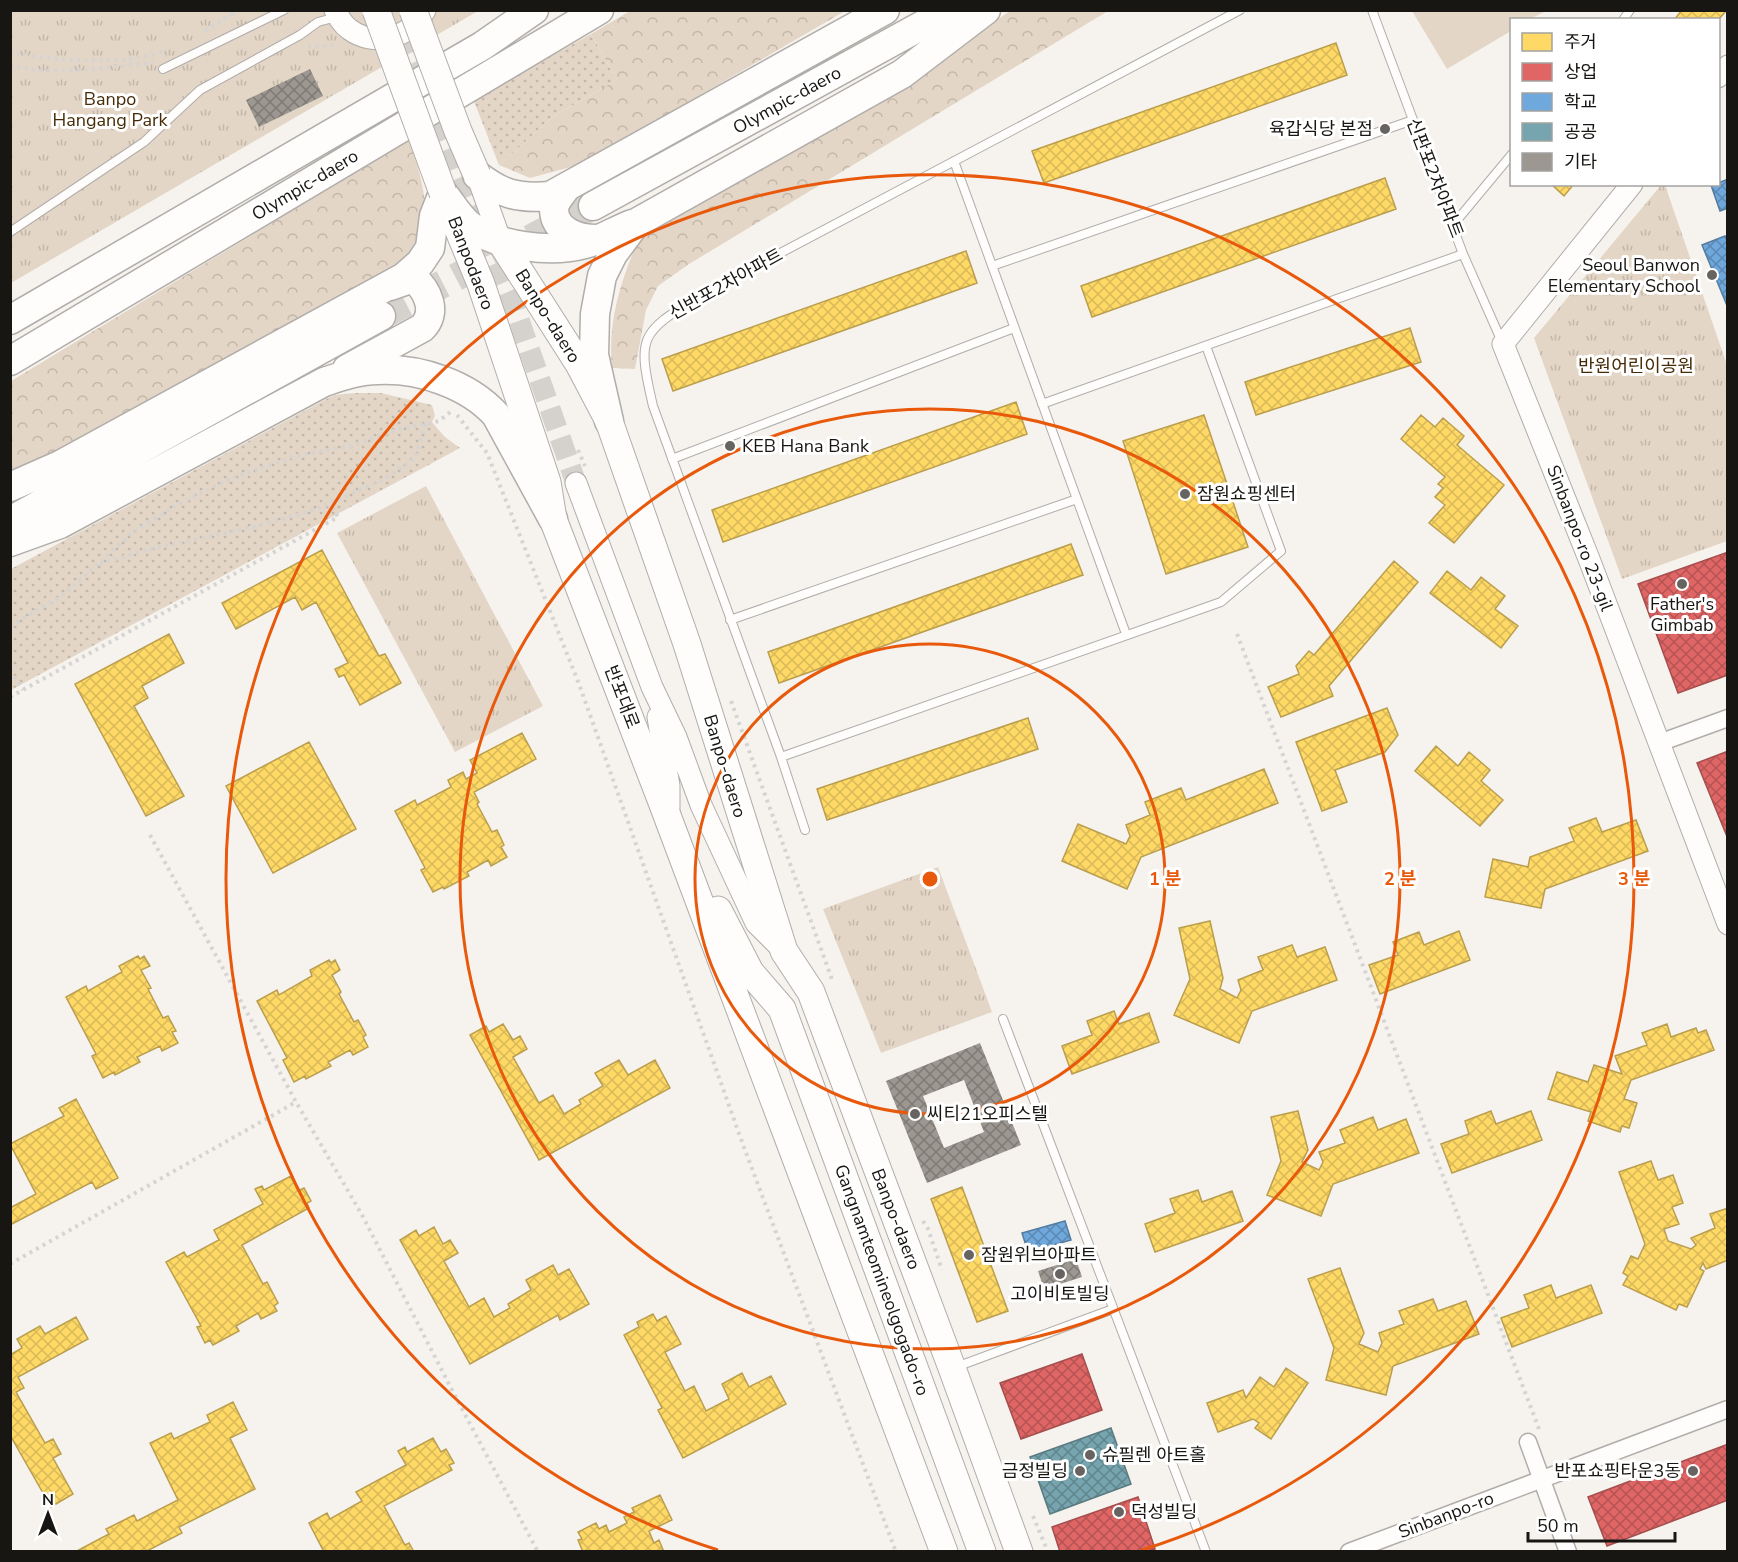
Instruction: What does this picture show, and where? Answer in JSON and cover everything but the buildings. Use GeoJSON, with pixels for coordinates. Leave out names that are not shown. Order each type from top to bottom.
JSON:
{"type":"FeatureCollection","features":[{"type":"Feature","properties":{"kind":"highway"},"geometry":{"type":"LineString","coordinates":[[293,193],[482,46],[534,10]]}},
{"type":"Feature","properties":{"kind":"highway","name":"Olympic-daero"},"geometry":{"type":"LineString","coordinates":[[10,361],[599,10]]}},
{"type":"Feature","properties":{"kind":"highway"},"geometry":{"type":"LineString","coordinates":[[477,175],[493,188],[512,195],[530,198],[550,196],[885,10]]}},
{"type":"Feature","properties":{"kind":"highway","name":"Olympic-daero"},"geometry":{"type":"LineString","coordinates":[[593,206],[950,10]]}},
{"type":"Feature","properties":{"kind":"highway"},"geometry":{"type":"LineString","coordinates":[[443,193],[467,224],[483,236],[501,242],[555,247],[582,245],[599,240],[636,223],[902,74],[986,10]]}},
{"type":"Feature","properties":{"kind":"highway"},"geometry":{"type":"LineString","coordinates":[[10,320],[482,46]]}},
{"type":"Feature","properties":{"kind":"highway"},"geometry":{"type":"LineString","coordinates":[[565,189],[556,202],[554,210],[561,225],[565,231],[573,235],[584,239],[599,240]]}},
{"type":"Feature","properties":{"kind":"highway"},"geometry":{"type":"LineString","coordinates":[[10,487],[60,465],[380,303],[420,263],[430,248],[434,216],[443,193]]}},
{"type":"Feature","properties":{"kind":"highway"},"geometry":{"type":"LineString","coordinates":[[609,421],[594,355],[596,304],[602,276],[613,254],[636,223]]}},
{"type":"Feature","properties":{"kind":"highway"},"geometry":{"type":"LineString","coordinates":[[10,340],[159,271]]}},
{"type":"Feature","properties":{"kind":"highway"},"geometry":{"type":"LineString","coordinates":[[10,521],[380,303],[413,278],[422,285],[431,310],[428,322],[422,328],[60,524],[10,542]]}},
{"type":"Feature","properties":{"kind":"highway"},"geometry":{"type":"LineString","coordinates":[[324,381],[356,372],[394,370],[437,379],[456,385],[470,393],[496,415],[553,519]]}},
{"type":"Feature","properties":{"kind":"main road","name":"Banpodaero"},"geometry":{"type":"LineString","coordinates":[[376,10],[443,193],[488,306],[548,482],[553,519]]}},
{"type":"Feature","properties":{"kind":"main road"},"geometry":{"type":"LineString","coordinates":[[413,10],[458,131],[477,175]]}},
{"type":"Feature","properties":{"kind":"main road","name":"Banpo-daero"},"geometry":{"type":"LineString","coordinates":[[501,242],[579,364],[609,421],[687,644],[784,951],[811,992],[1019,1551]]}},
{"type":"Feature","properties":{"kind":"main road","name":"반포대로"},"geometry":{"type":"LineString","coordinates":[[553,519],[689,875]]}},
{"type":"Feature","properties":{"kind":"main road"},"geometry":{"type":"LineString","coordinates":[[689,875],[711,898],[750,972],[782,1009]]}},
{"type":"Feature","properties":{"kind":"main road"},"geometry":{"type":"LineString","coordinates":[[689,875],[944,1551]]}},
{"type":"Feature","properties":{"kind":"main road"},"geometry":{"type":"LineString","coordinates":[[782,1009],[784,951]]}},
{"type":"Feature","properties":{"kind":"main road","name":"Gangnamteomineolgogado-ro"},"geometry":{"type":"LineString","coordinates":[[782,1009],[982,1551]]}},
{"type":"Feature","properties":{"kind":"street"},"geometry":{"type":"LineString","coordinates":[[339,17],[355,33],[369,38],[384,39],[399,35],[411,28],[425,10]]}},
{"type":"Feature","properties":{"kind":"street","name":"Banpo-daero"},"geometry":{"type":"LineString","coordinates":[[477,175],[501,242]]}},
{"type":"Feature","properties":{"kind":"street"},"geometry":{"type":"LineString","coordinates":[[1503,344],[1630,186]]}},
{"type":"Feature","properties":{"kind":"street","name":"Sinbanpo-ro 23-gil"},"geometry":{"type":"LineString","coordinates":[[1503,344],[1589,559],[1728,924]]}},
{"type":"Feature","properties":{"kind":"street"},"geometry":{"type":"LineString","coordinates":[[576,483],[652,687],[676,737],[701,805],[756,923],[784,951]]}},
{"type":"Feature","properties":{"kind":"street"},"geometry":{"type":"LineString","coordinates":[[652,687],[669,786],[669,821]]}},
{"type":"Feature","properties":{"kind":"street"},"geometry":{"type":"LineString","coordinates":[[1659,743],[1728,718]]}},
{"type":"Feature","properties":{"kind":"street","name":"Sinbanpo-ro"},"geometry":{"type":"LineString","coordinates":[[1349,1551],[1728,1408]]}},
{"type":"Feature","properties":{"kind":"street"},"geometry":{"type":"LineString","coordinates":[[1530,1447],[1568,1551]]}},
{"type":"Feature","properties":{"kind":"lane"},"geometry":{"type":"LineString","coordinates":[[163,69],[284,10]]}},
{"type":"Feature","properties":{"kind":"lane","name":"신반포2차아파트"},"geometry":{"type":"LineString","coordinates":[[805,830],[781,757],[652,406],[645,371],[646,342],[651,330],[660,321],[701,295],[1240,10]]}},
{"type":"Feature","properties":{"kind":"lane","name":"신판포2차아파트"},"geometry":{"type":"LineString","coordinates":[[1372,10],[1463,254],[1503,344]]}},
{"type":"Feature","properties":{"kind":"lane"},"geometry":{"type":"LineString","coordinates":[[10,232],[144,142],[200,90],[300,35],[318,22],[339,17]]}},
{"type":"Feature","properties":{"kind":"lane"},"geometry":{"type":"LineString","coordinates":[[992,266],[1413,120]]}},
{"type":"Feature","properties":{"kind":"lane"},"geometry":{"type":"LineString","coordinates":[[1453,225],[1510,156]]}},
{"type":"Feature","properties":{"kind":"lane"},"geometry":{"type":"LineString","coordinates":[[954,161],[1126,634]]}},
{"type":"Feature","properties":{"kind":"lane"},"geometry":{"type":"LineString","coordinates":[[1042,404],[1463,254]]}},
{"type":"Feature","properties":{"kind":"lane"},"geometry":{"type":"LineString","coordinates":[[672,459],[1014,328]]}},
{"type":"Feature","properties":{"kind":"lane"},"geometry":{"type":"LineString","coordinates":[[781,757],[1221,602],[1281,551],[1206,346]]}},
{"type":"Feature","properties":{"kind":"lane"},"geometry":{"type":"LineString","coordinates":[[730,620],[1077,499]]}},
{"type":"Feature","properties":{"kind":"lane"},"geometry":{"type":"LineString","coordinates":[[1003,1019],[1206,1551]]}},
{"type":"Feature","properties":{"kind":"lane"},"geometry":{"type":"LineString","coordinates":[[952,1368],[1113,1309]]}},
{"type":"Feature","properties":{"kind":"path"},"geometry":{"type":"LineString","coordinates":[[196,37],[238,10]]}},
{"type":"Feature","properties":{"kind":"path"},"geometry":{"type":"LineString","coordinates":[[10,53],[60,60],[111,60],[133,58],[170,49]]}},
{"type":"Feature","properties":{"kind":"path"},"geometry":{"type":"LineString","coordinates":[[10,65],[40,71],[101,69],[156,62]]}},
{"type":"Feature","properties":{"kind":"path"},"geometry":{"type":"LineString","coordinates":[[10,626],[63,595],[131,534],[180,503],[235,477],[296,456],[351,446],[396,430],[439,421],[453,410],[487,453],[574,674],[742,1142],[896,1551]]}},
{"type":"Feature","properties":{"kind":"path"},"geometry":{"type":"LineString","coordinates":[[99,564],[146,550],[257,526],[316,509],[386,478],[415,458],[427,424]]}},
{"type":"Feature","properties":{"kind":"path"},"geometry":{"type":"LineString","coordinates":[[10,697],[338,517],[330,503]]}},
{"type":"Feature","properties":{"kind":"path"},"geometry":{"type":"LineString","coordinates":[[1237,634],[1545,1443],[1530,1447]]}},
{"type":"Feature","properties":{"kind":"path"},"geometry":{"type":"LineString","coordinates":[[10,670],[23,690]]}},
{"type":"Feature","properties":{"kind":"path"},"geometry":{"type":"LineString","coordinates":[[728,692],[834,983]]}},
{"type":"Feature","properties":{"kind":"path"},"geometry":{"type":"LineString","coordinates":[[150,835],[296,1102],[362,1215],[538,1551]]}},
{"type":"Feature","properties":{"kind":"path"},"geometry":{"type":"LineString","coordinates":[[10,1264],[296,1102]]}},
{"type":"Feature","properties":{"kind":"green space","name":"Banpo Hangang Park"},"geometry":{"type":"Polygon","coordinates":[[[11,11],[478,11],[11,283],[11,11]]]}},
{"type":"Feature","properties":{"kind":"green space"},"geometry":{"type":"Polygon","coordinates":[[[630,11],[845,11],[582,164],[530,178],[499,165],[554,116],[617,80],[591,34],[630,11]]]}},
{"type":"Feature","properties":{"kind":"green space"},"geometry":{"type":"Polygon","coordinates":[[[1010,11],[1108,11],[689,264],[658,286],[646,310],[635,369],[612,368],[614,314],[623,280],[643,229],[954,49],[1010,11]]]}},
{"type":"Feature","properties":{"kind":"green space"},"geometry":{"type":"Polygon","coordinates":[[[1412,11],[1546,11],[1532,18],[1510,18],[1510,32],[1447,69],[1412,11]]]}},
{"type":"Feature","properties":{"kind":"green space"},"geometry":{"type":"Polygon","coordinates":[[[591,34],[617,80],[554,116],[499,165],[473,99],[591,34]]]}},
{"type":"Feature","properties":{"kind":"green space"},"geometry":{"type":"Polygon","coordinates":[[[409,140],[420,174],[425,200],[425,225],[419,242],[405,257],[382,274],[11,476],[11,381],[409,140]]]}},
{"type":"Feature","properties":{"kind":"green space","name":"반원어린이공원"},"geometry":{"type":"Polygon","coordinates":[[[1660,186],[1665,186],[1727,365],[1727,541],[1622,579],[1534,338],[1660,186]]]}},
{"type":"Feature","properties":{"kind":"green space"},"geometry":{"type":"Polygon","coordinates":[[[381,393],[432,405],[435,416],[432,422],[445,437],[460,448],[11,690],[11,569],[334,395],[381,393]]]}},
{"type":"Feature","properties":{"kind":"green space"},"geometry":{"type":"Polygon","coordinates":[[[426,486],[543,706],[455,752],[337,533],[426,486]]]}},
{"type":"Feature","properties":{"kind":"green space"},"geometry":{"type":"Polygon","coordinates":[[[938,867],[992,1012],[881,1053],[823,909],[938,867]]]}},
{"type":"Feature","properties":{"kind":"tunnel"},"geometry":{"type":"LineString","coordinates":[[399,35],[512,300],[576,483]]}},
{"type":"Feature","properties":{"kind":"tunnel"},"geometry":{"type":"LineString","coordinates":[[381,316],[593,206]]}},
{"type":"Feature","properties":{"kind":"place","name":"육갑식당 본점"},"geometry":{"type":"Point","coordinates":[1385,129]}},
{"type":"Feature","properties":{"kind":"place","name":"Seoul Banwon Elementary School"},"geometry":{"type":"Point","coordinates":[1712,275]}},
{"type":"Feature","properties":{"kind":"place","name":"KEB Hana Bank"},"geometry":{"type":"Point","coordinates":[730,446]}},
{"type":"Feature","properties":{"kind":"place","name":"잠원쇼핑센터"},"geometry":{"type":"Point","coordinates":[1185,494]}},
{"type":"Feature","properties":{"kind":"place","name":"Father's Gimbab"},"geometry":{"type":"Point","coordinates":[1682,584]}},
{"type":"Feature","properties":{"kind":"place","name":"씨티21오피스텔"},"geometry":{"type":"Point","coordinates":[915,1114]}},
{"type":"Feature","properties":{"kind":"place","name":"잠원위브아파트"},"geometry":{"type":"Point","coordinates":[969,1255]}},
{"type":"Feature","properties":{"kind":"place","name":"고이비토빌딩"},"geometry":{"type":"Point","coordinates":[1060,1274]}},
{"type":"Feature","properties":{"kind":"place","name":"슈필렌 아트홀"},"geometry":{"type":"Point","coordinates":[1090,1455]}},
{"type":"Feature","properties":{"kind":"place","name":"금정빌딩"},"geometry":{"type":"Point","coordinates":[1080,1471]}},
{"type":"Feature","properties":{"kind":"place","name":"반포쇼핑타운3동"},"geometry":{"type":"Point","coordinates":[1693,1471]}},
{"type":"Feature","properties":{"kind":"place","name":"덕성빌딩"},"geometry":{"type":"Point","coordinates":[1119,1512]}}]}
